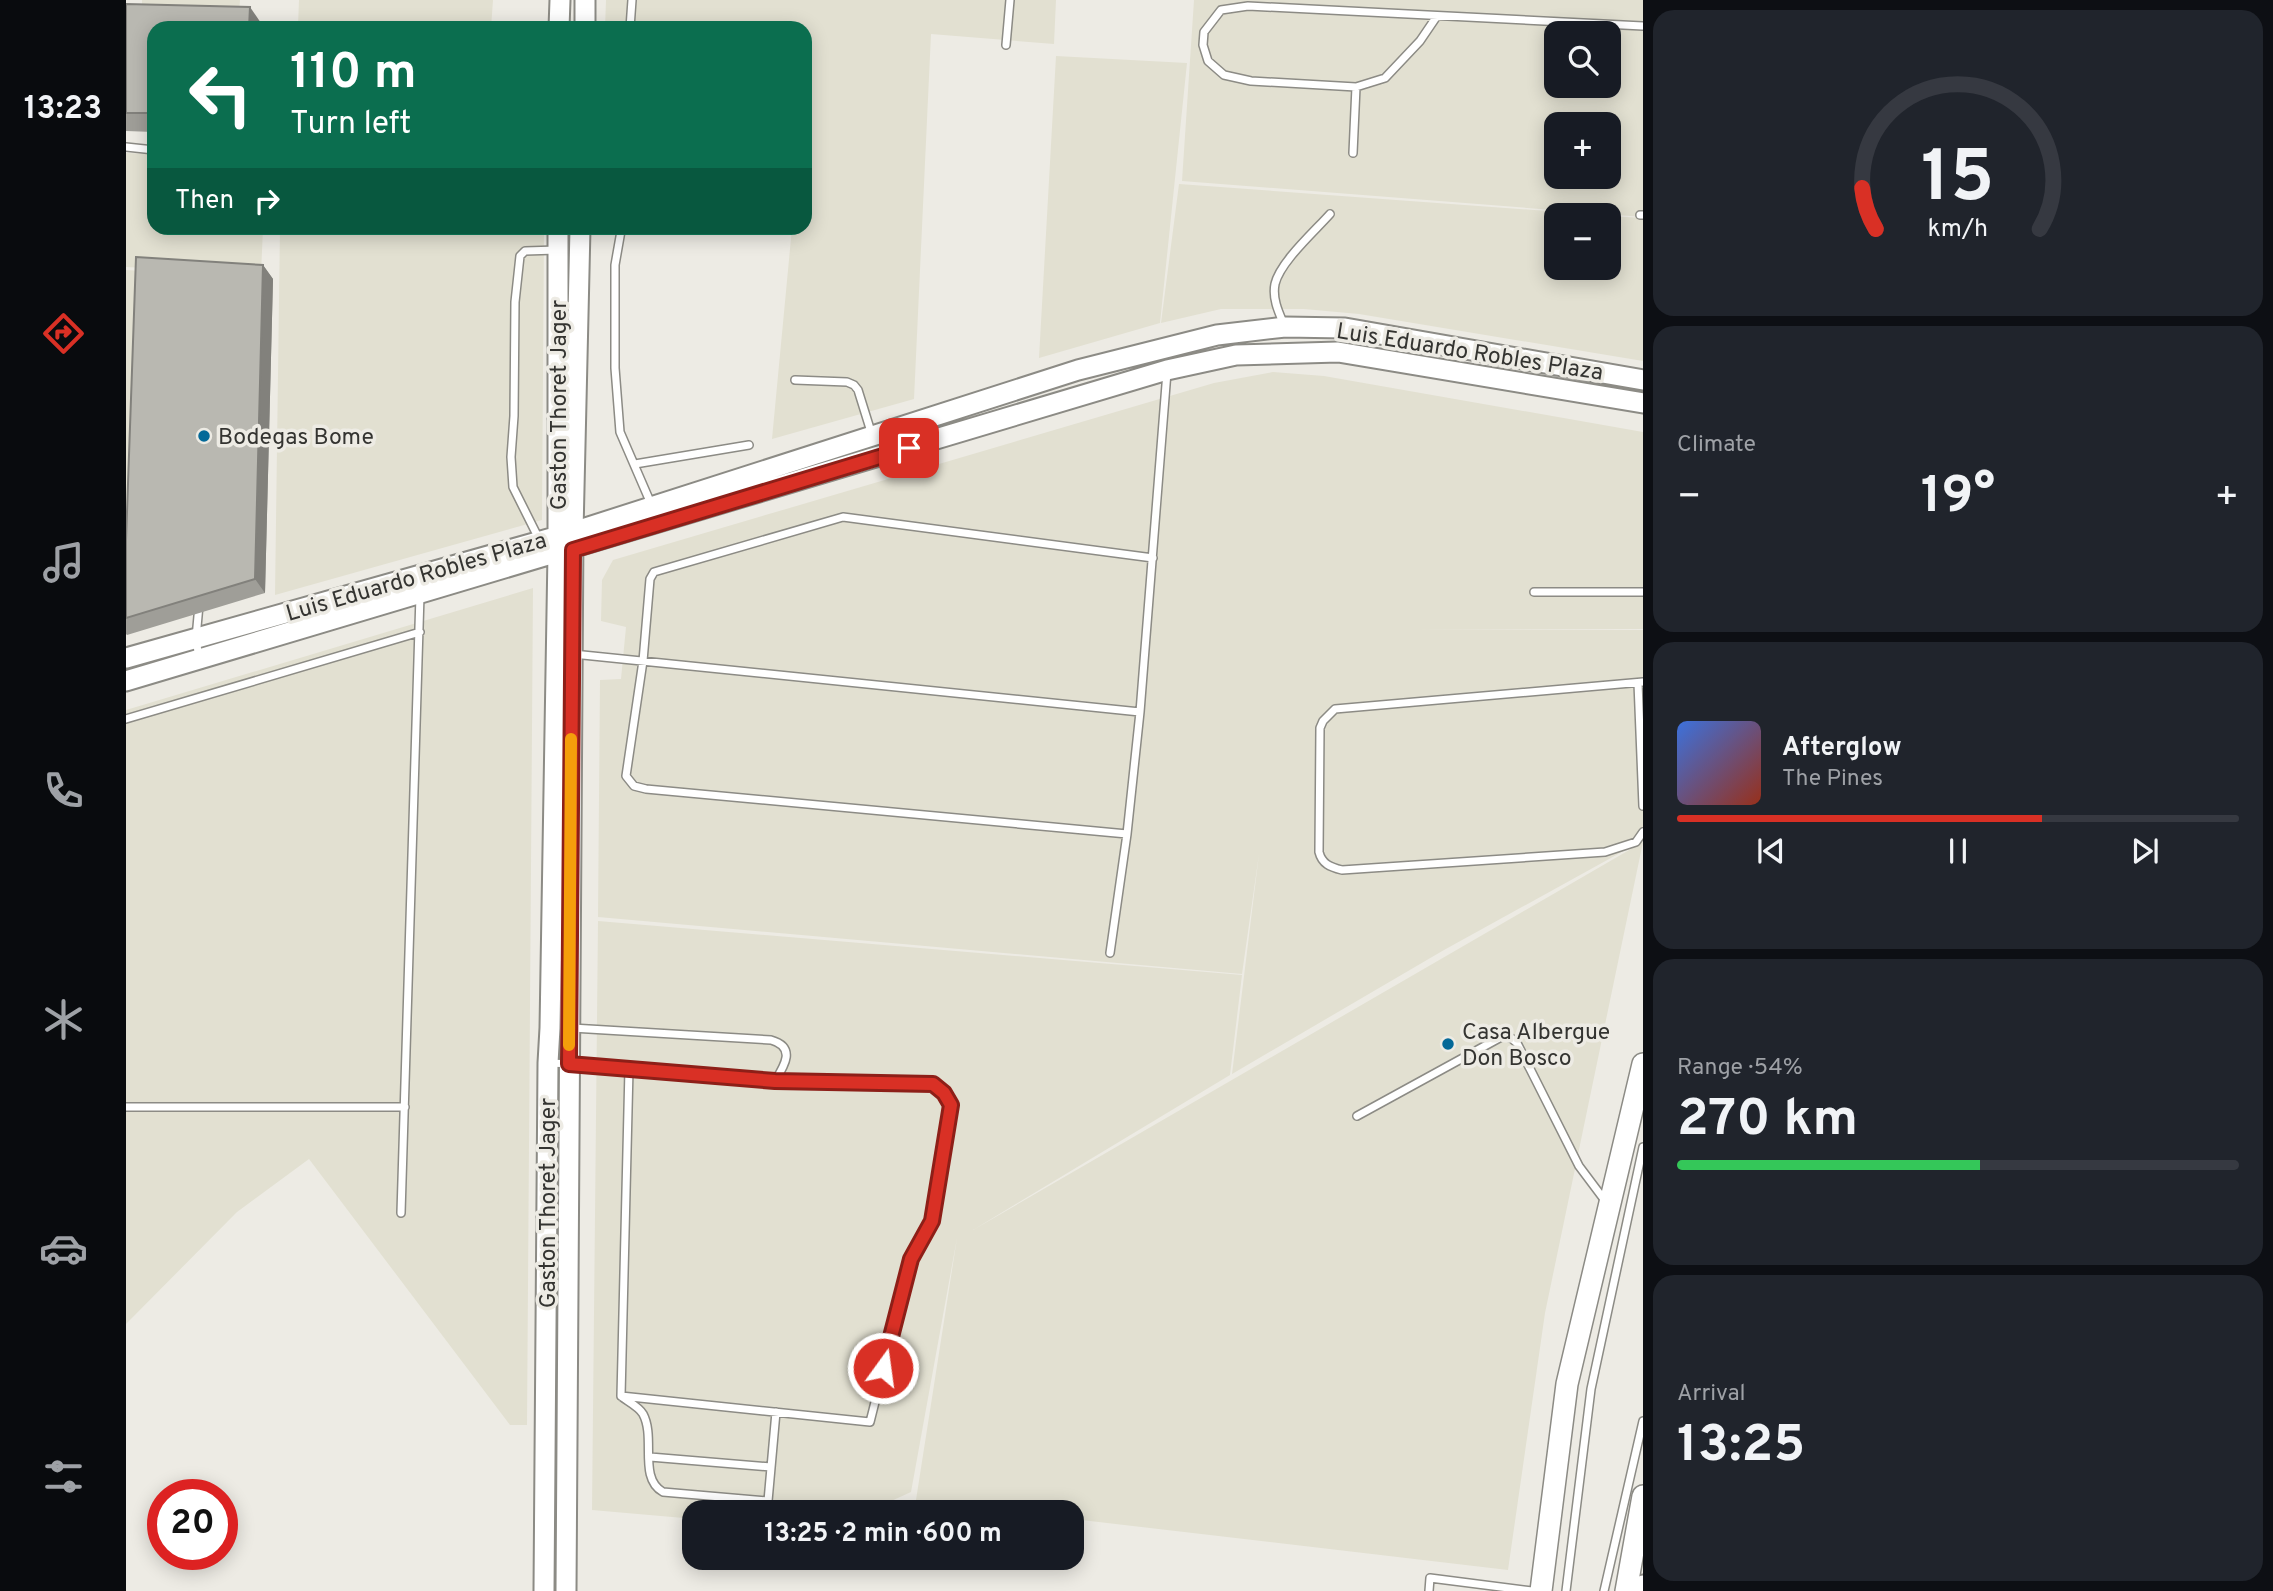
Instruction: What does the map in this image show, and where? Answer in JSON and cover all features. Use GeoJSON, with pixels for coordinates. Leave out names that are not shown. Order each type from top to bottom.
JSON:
{"type":"FeatureCollection","features":[{"type":"Feature","properties":{"kind":"main road"},"geometry":{"type":"LineString","coordinates":[[1541,1591],[1567,1384],[1643,1064]]}},
{"type":"Feature","properties":{"kind":"main road"},"geometry":{"type":"LineString","coordinates":[[1626,1591],[1643,1496]]}},
{"type":"Feature","properties":{"kind":"street"},"geometry":{"type":"LineString","coordinates":[[559,21],[560,0]]}},
{"type":"Feature","properties":{"kind":"street"},"geometry":{"type":"LineString","coordinates":[[584,21],[585,0]]}},
{"type":"Feature","properties":{"kind":"street","name":"Gaston Thoret Jager"},"geometry":{"type":"LineString","coordinates":[[558,235],[560,1028],[569,1064],[566,1591]]}},
{"type":"Feature","properties":{"kind":"street","name":"Gaston Thoret Jager"},"geometry":{"type":"LineString","coordinates":[[544,1591],[548,1063],[560,1028],[572,654],[560,542],[580,235]]}},
{"type":"Feature","properties":{"kind":"street","name":"Luis Eduardo Robles Plaza"},"geometry":{"type":"LineString","coordinates":[[126,681],[420,595],[652,507],[1078,370],[1217,335],[1285,327],[1345,328],[1643,380]]}},
{"type":"Feature","properties":{"kind":"street","name":"Luis Eduardo Robles Plaza"},"geometry":{"type":"LineString","coordinates":[[126,657],[560,542],[1167,370],[1236,355],[1338,352],[1643,403]]}},
{"type":"Feature","properties":{"kind":"street"},"geometry":{"type":"LineString","coordinates":[[1642,1591],[1643,1585]]}},
{"type":"Feature","properties":{"kind":"lane"},"geometry":{"type":"LineString","coordinates":[[630,21],[632,0]]}},
{"type":"Feature","properties":{"kind":"lane"},"geometry":{"type":"LineString","coordinates":[[1006,45],[1010,0]]}},
{"type":"Feature","properties":{"kind":"lane"},"geometry":{"type":"LineString","coordinates":[[1437,16],[1420,41],[1385,78],[1356,87],[1251,81],[1224,75],[1208,61],[1203,45],[1204,32],[1221,10],[1248,6],[1643,26]]}},
{"type":"Feature","properties":{"kind":"lane"},"geometry":{"type":"LineString","coordinates":[[1353,153],[1356,87]]}},
{"type":"Feature","properties":{"kind":"lane"},"geometry":{"type":"LineString","coordinates":[[126,147],[147,149]]}},
{"type":"Feature","properties":{"kind":"lane"},"geometry":{"type":"LineString","coordinates":[[1285,327],[1275,304],[1275,285],[1280,270],[1330,214]]}},
{"type":"Feature","properties":{"kind":"lane"},"geometry":{"type":"LineString","coordinates":[[620,235],[615,265],[615,368],[620,432],[652,507]]}},
{"type":"Feature","properties":{"kind":"lane"},"geometry":{"type":"LineString","coordinates":[[558,250],[525,251],[520,256],[515,302],[511,457],[513,486],[560,542]]}},
{"type":"Feature","properties":{"kind":"lane"},"geometry":{"type":"LineString","coordinates":[[1110,953],[1127,834],[1140,712],[1167,370]]}},
{"type":"Feature","properties":{"kind":"lane"},"geometry":{"type":"LineString","coordinates":[[795,380],[847,382],[854,385],[858,390],[872,436]]}},
{"type":"Feature","properties":{"kind":"lane"},"geometry":{"type":"LineString","coordinates":[[635,464],[749,445]]}},
{"type":"Feature","properties":{"kind":"lane"},"geometry":{"type":"LineString","coordinates":[[1127,834],[634,786],[626,776],[643,661],[650,579],[654,572],[843,517],[1153,558]]}},
{"type":"Feature","properties":{"kind":"lane"},"geometry":{"type":"LineString","coordinates":[[200,659],[196,638],[201,590]]}},
{"type":"Feature","properties":{"kind":"lane"},"geometry":{"type":"LineString","coordinates":[[1534,592],[1643,592]]}},
{"type":"Feature","properties":{"kind":"lane"},"geometry":{"type":"LineString","coordinates":[[401,1213],[420,595]]}},
{"type":"Feature","properties":{"kind":"lane"},"geometry":{"type":"LineString","coordinates":[[126,719],[420,632]]}},
{"type":"Feature","properties":{"kind":"lane"},"geometry":{"type":"LineString","coordinates":[[572,654],[1140,712]]}},
{"type":"Feature","properties":{"kind":"lane"},"geometry":{"type":"LineString","coordinates":[[1643,806],[1641,683],[1335,709],[1320,728],[1319,852],[1326,865],[1342,870],[1605,852],[1636,842],[1643,832]]}},
{"type":"Feature","properties":{"kind":"lane"},"geometry":{"type":"LineString","coordinates":[[560,1028],[771,1040],[780,1043],[787,1058],[775,1081]]}},
{"type":"Feature","properties":{"kind":"lane"},"geometry":{"type":"LineString","coordinates":[[1357,1116],[1503,1036],[1511,1038],[1517,1043],[1579,1166],[1608,1206]]}},
{"type":"Feature","properties":{"kind":"lane"},"geometry":{"type":"LineString","coordinates":[[548,1063],[775,1081],[933,1084],[944,1093],[951,1105],[932,1221],[911,1259],[870,1422],[621,1396]]}},
{"type":"Feature","properties":{"kind":"lane"},"geometry":{"type":"LineString","coordinates":[[621,1396],[629,1069]]}},
{"type":"Feature","properties":{"kind":"lane"},"geometry":{"type":"LineString","coordinates":[[126,1107],[405,1107]]}},
{"type":"Feature","properties":{"kind":"lane"},"geometry":{"type":"LineString","coordinates":[[1566,1591],[1591,1389],[1643,1147]]}},
{"type":"Feature","properties":{"kind":"lane"},"geometry":{"type":"LineString","coordinates":[[621,1396],[642,1411],[648,1426],[650,1477],[655,1487],[663,1492],[768,1501],[776,1412]]}},
{"type":"Feature","properties":{"kind":"lane"},"geometry":{"type":"LineString","coordinates":[[1604,1591],[1643,1422]]}},
{"type":"Feature","properties":{"kind":"lane"},"geometry":{"type":"LineString","coordinates":[[650,1457],[771,1467]]}},
{"type":"Feature","properties":{"kind":"lane"},"geometry":{"type":"LineString","coordinates":[[1429,1591],[1430,1578],[1532,1591]]}},
{"type":"Feature","properties":{"kind":"shaded area"},"geometry":{"type":"Polygon","coordinates":[[[142,0],[240,0],[239,13],[142,10],[142,0]]]}},
{"type":"Feature","properties":{"kind":"shaded area"},"geometry":{"type":"Polygon","coordinates":[[[299,0],[493,0],[492,21],[298,21],[299,0]]]}},
{"type":"Feature","properties":{"kind":"shaded area"},"geometry":{"type":"Polygon","coordinates":[[[606,0],[1056,0],[1054,44],[931,34],[914,399],[772,439],[791,235],[812,235],[812,21],[605,21],[606,0]]]}},
{"type":"Feature","properties":{"kind":"shaded area"},"geometry":{"type":"Polygon","coordinates":[[[1194,0],[1643,0],[1643,217],[1621,215],[1621,203],[1544,203],[1544,209],[1182,181],[1194,0]]]}},
{"type":"Feature","properties":{"kind":"shaded area"},"geometry":{"type":"Polygon","coordinates":[[[1056,56],[1187,63],[1160,323],[1039,358],[1056,56]]]}},
{"type":"Feature","properties":{"kind":"shaded area"},"geometry":{"type":"Polygon","coordinates":[[[126,153],[147,154],[147,235],[263,235],[261,274],[126,267],[126,153]]]}},
{"type":"Feature","properties":{"kind":"shaded area"},"geometry":{"type":"Polygon","coordinates":[[[1179,184],[1544,211],[1544,280],[1621,280],[1621,217],[1643,218],[1643,361],[1359,314],[1304,309],[1221,309],[1161,323],[1179,184]]]}},
{"type":"Feature","properties":{"kind":"shaded area"},"geometry":{"type":"Polygon","coordinates":[[[280,235],[544,235],[542,520],[275,595],[280,235]]]}},
{"type":"Feature","properties":{"kind":"shaded area"},"geometry":{"type":"Polygon","coordinates":[[[126,270],[144,271],[126,633],[126,270]]]}},
{"type":"Feature","properties":{"kind":"shaded area"},"geometry":{"type":"Polygon","coordinates":[[[1273,372],[1324,376],[1643,432],[1643,629],[1414,629],[1643,630],[1643,838],[1638,843],[1444,950],[1232,1074],[1259,854],[1242,974],[598,917],[600,680],[621,679],[626,627],[601,621],[602,580],[613,560],[1214,383],[1273,372]]]}},
{"type":"Feature","properties":{"kind":"shaded area"},"geometry":{"type":"Polygon","coordinates":[[[533,588],[527,1425],[510,1425],[309,1159],[237,1212],[126,1324],[126,710],[533,588]]]}},
{"type":"Feature","properties":{"kind":"shaded area"},"geometry":{"type":"Polygon","coordinates":[[[1643,842],[1545,1313],[1508,1570],[1084,1520],[1084,1500],[916,1500],[957,1238],[911,1492],[893,1500],[682,1500],[682,1518],[592,1510],[598,921],[1242,975],[1230,1075],[973,1230],[1643,842]]]}},
{"type":"Feature","properties":{"kind":"building"},"geometry":{"type":"Polygon","coordinates":[[[126,4],[250,7],[249,21],[147,21],[147,113],[126,113],[126,4]]]}},
{"type":"Feature","properties":{"kind":"building","name":"Bodegas Bome"},"geometry":{"type":"Polygon","coordinates":[[[136,257],[263,265],[255,579],[126,618],[126,540],[136,257]]]}},
{"type":"Feature","properties":{"kind":"slow traffic"},"geometry":{"type":"LineString","coordinates":[[569,1045],[571,739]]}},
{"type":"Feature","properties":{"kind":"place","name":"Bodegas Bome"},"geometry":{"type":"Point","coordinates":[204,436]}},
{"type":"Feature","properties":{"kind":"place","name":"Casa Albergue Don Bosco"},"geometry":{"type":"Point","coordinates":[1448,1044]}},
{"type":"Feature","properties":{"kind":"route"},"geometry":{"type":"LineString","coordinates":[[883,1368],[911,1259],[932,1221],[951,1105],[944,1093],[933,1084],[775,1081],[569,1064],[573,550],[909,448]]}}]}
